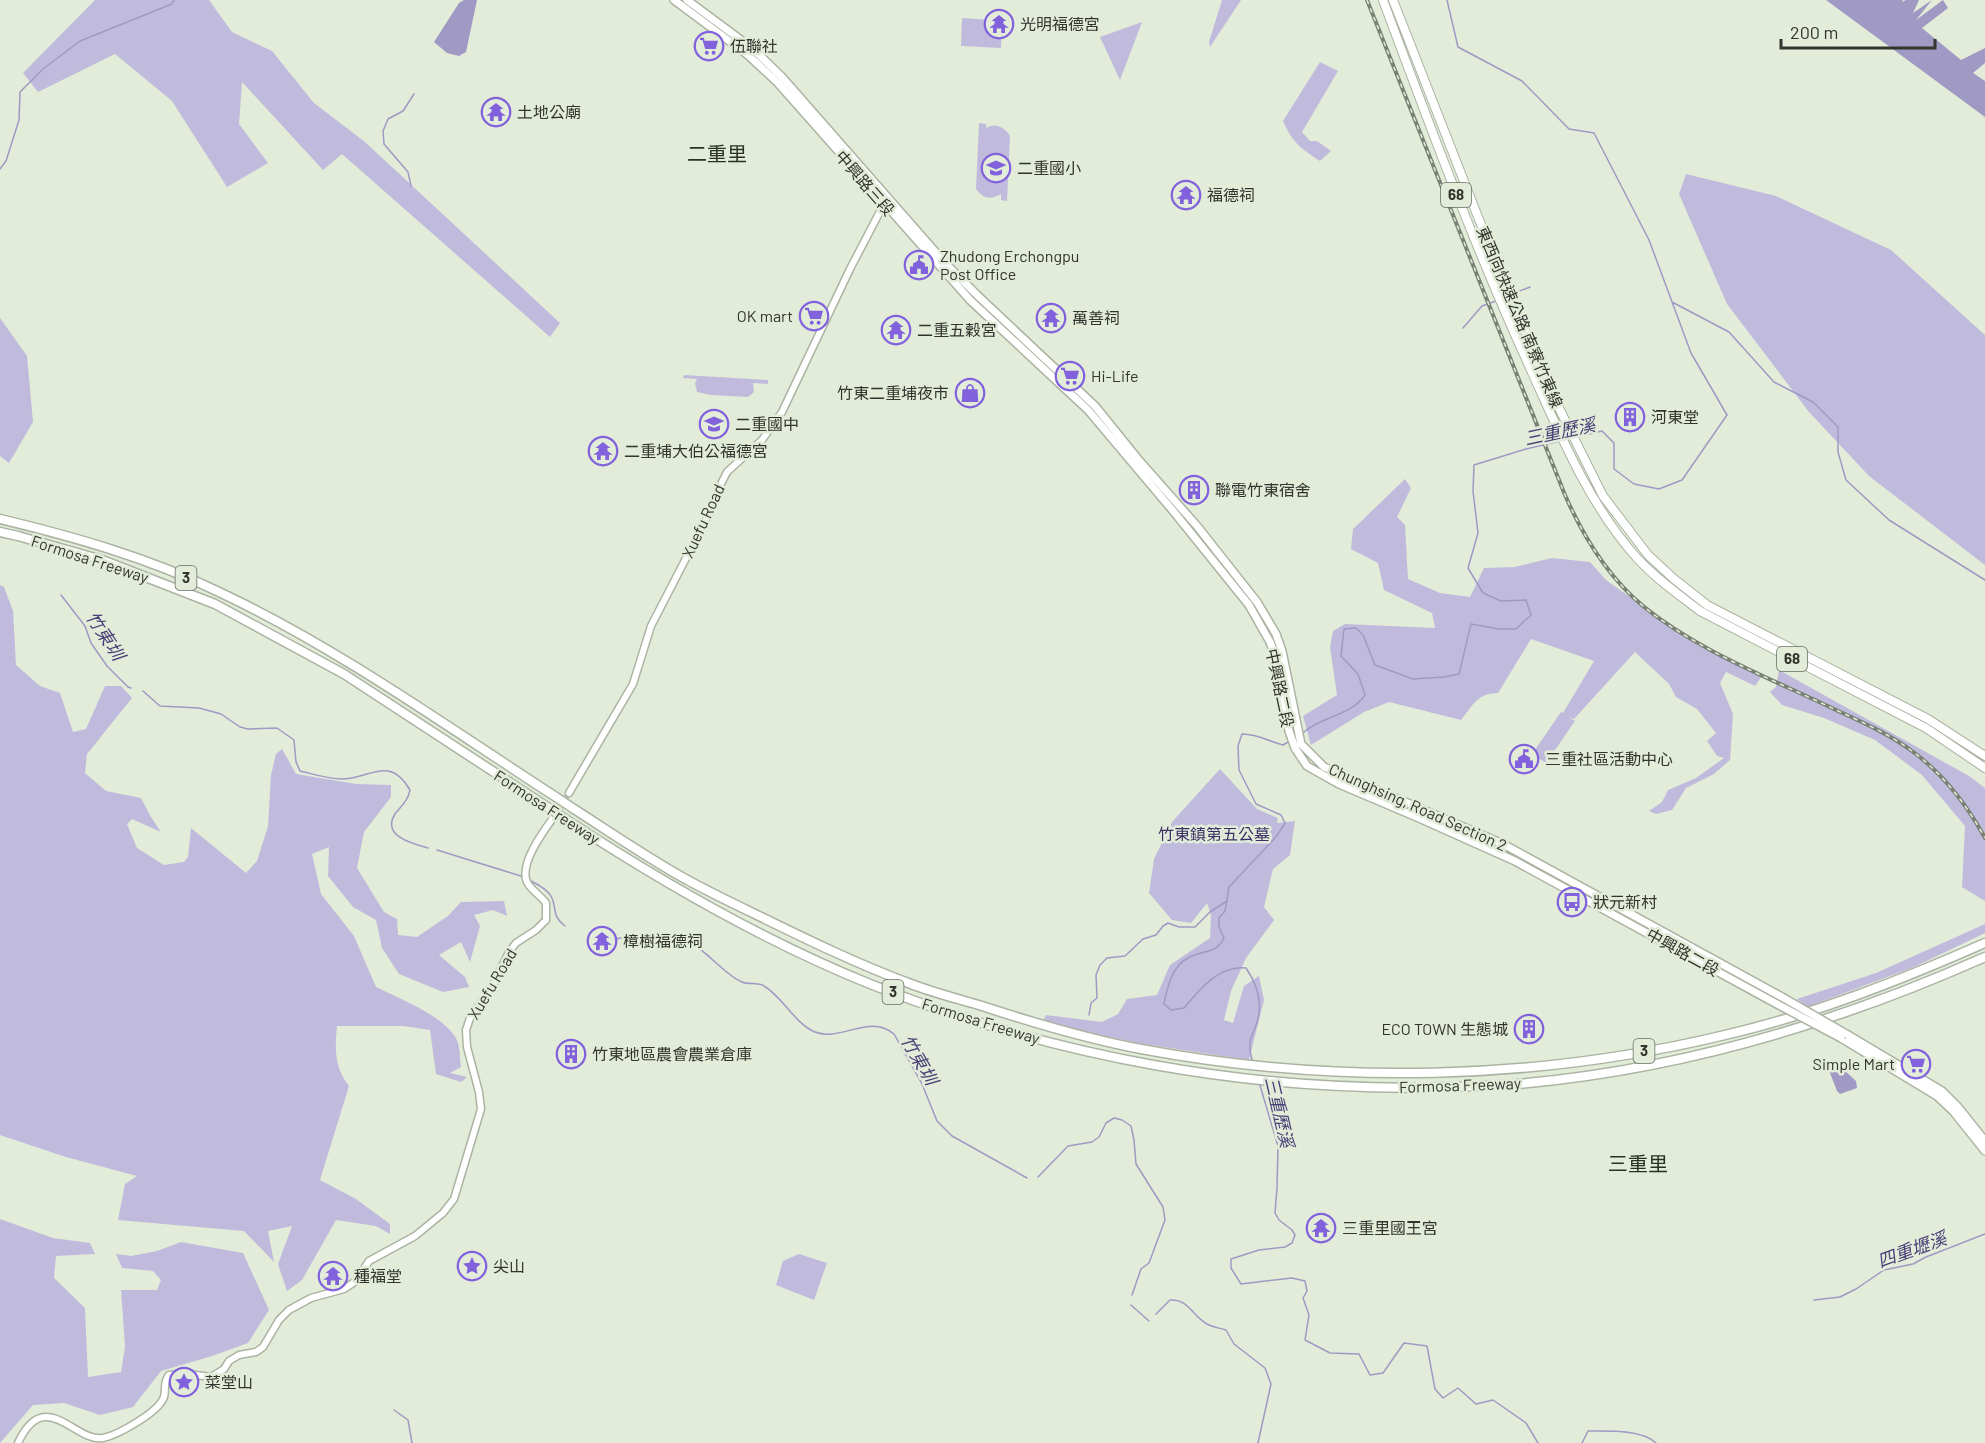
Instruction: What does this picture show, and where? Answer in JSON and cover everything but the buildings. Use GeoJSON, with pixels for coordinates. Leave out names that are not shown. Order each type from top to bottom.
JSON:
{"type":"FeatureCollection","features":[{"type":"Feature","properties":{"kind":"highway","name":"東西向快速公路 南寮竹東線"},"geometry":{"type":"LineString","coordinates":[[1383,0],[1466,219],[1538,386],[1596,501],[1614,529],[1637,558],[1667,586],[1700,611],[1926,728],[1985,768]]}},
{"type":"Feature","properties":{"kind":"highway","name":"東西向快速公路 南寮竹東線"},"geometry":{"type":"LineString","coordinates":[[1393,0],[1473,206],[1547,384],[1603,496],[1622,522],[1648,555],[1707,605],[1928,719],[1985,756]]}},
{"type":"Feature","properties":{"kind":"highway","name":"Formosa Freeway"},"geometry":{"type":"LineString","coordinates":[[0,519],[125,553],[218,591],[284,624],[359,669],[682,878],[818,945],[912,984],[1052,1028],[1139,1049],[1286,1070],[1393,1074],[1519,1070],[1576,1064],[1725,1035],[1783,1019],[1898,981],[1985,943]]}},
{"type":"Feature","properties":{"kind":"highway","name":"Formosa Freeway"},"geometry":{"type":"LineString","coordinates":[[0,532],[102,560],[215,604],[344,674],[567,820],[686,893],[807,956],[880,988],[936,1008],[1019,1035],[1107,1057],[1173,1069],[1288,1083],[1354,1087],[1515,1084],[1644,1066],[1733,1046],[1855,1010],[1912,989],[1985,957]]}},
{"type":"Feature","properties":{"kind":"main road","name":"中興路三段"},"geometry":{"type":"LineString","coordinates":[[674,0],[748,55],[777,82],[886,200]]}},
{"type":"Feature","properties":{"kind":"main road"},"geometry":{"type":"LineString","coordinates":[[687,0],[753,49],[782,77],[886,200],[1052,370]]}},
{"type":"Feature","properties":{"kind":"main road","name":"Chunghsing, Road Section 2"},"geometry":{"type":"LineString","coordinates":[[1052,370],[1095,406],[1197,526],[1267,617],[1282,651],[1301,744],[1324,767],[1503,844],[1782,997],[1845,1037]]}},
{"type":"Feature","properties":{"kind":"main road","name":"中興路二段"},"geometry":{"type":"LineString","coordinates":[[1052,370],[1088,410],[1249,605],[1262,625],[1276,658],[1289,731],[1295,748],[1307,766],[1339,784],[1515,861],[1777,1004],[1845,1037]]}},
{"type":"Feature","properties":{"kind":"main road"},"geometry":{"type":"LineString","coordinates":[[1368,796],[1372,788]]}},
{"type":"Feature","properties":{"kind":"main road"},"geometry":{"type":"LineString","coordinates":[[1845,1037],[1942,1091],[1985,1141]]}},
{"type":"Feature","properties":{"kind":"main road"},"geometry":{"type":"LineString","coordinates":[[1845,1037],[1937,1096],[1953,1111],[1985,1151]]}},
{"type":"Feature","properties":{"kind":"street","name":"Xuefu Road"},"geometry":{"type":"LineString","coordinates":[[569,793],[633,684],[651,626],[713,506],[723,478],[762,440],[782,412],[886,200]]}},
{"type":"Feature","properties":{"kind":"street","name":"Xuefu Road"},"geometry":{"type":"LineString","coordinates":[[18,1443],[33,1421],[46,1419],[59,1420],[96,1439],[113,1434],[158,1406],[163,1398],[165,1380],[169,1376],[188,1374],[211,1377],[219,1373],[229,1360],[239,1355],[256,1352],[263,1347],[279,1320],[289,1310],[311,1298],[344,1289],[356,1281],[369,1261],[390,1251],[431,1224],[454,1199],[481,1109],[467,1047],[466,1030],[470,1017],[492,987],[509,952],[516,943],[536,930],[546,920],[546,903],[530,887],[526,881],[526,874],[527,862],[553,818]]}},
{"type":"Feature","properties":{"kind":"green space"},"geometry":{"type":"Polygon","coordinates":[[[95,0],[209,0],[232,32],[272,51],[314,103],[365,142],[560,323],[550,337],[342,154],[323,170],[242,82],[239,124],[268,163],[227,187],[172,101],[115,54],[38,92],[23,73],[95,0]]]}},
{"type":"Feature","properties":{"kind":"green space"},"geometry":{"type":"Polygon","coordinates":[[[1222,0],[1241,0],[1210,47],[1209,42],[1222,0]]]}},
{"type":"Feature","properties":{"kind":"green space"},"geometry":{"type":"Polygon","coordinates":[[[962,18],[994,20],[993,30],[1002,30],[1001,48],[961,46],[962,18]]]}},
{"type":"Feature","properties":{"kind":"green space"},"geometry":{"type":"Polygon","coordinates":[[[1142,22],[1120,80],[1100,37],[1142,22]]]}},
{"type":"Feature","properties":{"kind":"green space"},"geometry":{"type":"Polygon","coordinates":[[[1320,62],[1338,71],[1302,132],[1310,141],[1317,141],[1331,151],[1320,161],[1298,144],[1283,121],[1320,62]]]}},
{"type":"Feature","properties":{"kind":"green space"},"geometry":{"type":"Polygon","coordinates":[[[979,123],[986,124],[986,128],[993,125],[1000,126],[1010,136],[1007,201],[1001,200],[1001,194],[987,198],[976,189],[979,123]]]}},
{"type":"Feature","properties":{"kind":"green space"},"geometry":{"type":"Polygon","coordinates":[[[1686,174],[1776,196],[1891,250],[1985,335],[1985,565],[1869,476],[1809,412],[1727,304],[1679,194],[1686,174]]]}},
{"type":"Feature","properties":{"kind":"green space"},"geometry":{"type":"Polygon","coordinates":[[[0,318],[27,356],[33,422],[9,463],[0,456],[0,318]]]}},
{"type":"Feature","properties":{"kind":"green space"},"geometry":{"type":"Polygon","coordinates":[[[684,375],[768,380],[768,384],[753,383],[754,392],[748,397],[711,395],[697,392],[695,383],[697,379],[683,378],[684,375]]]}},
{"type":"Feature","properties":{"kind":"green space"},"geometry":{"type":"Polygon","coordinates":[[[1405,479],[1411,488],[1397,517],[1405,525],[1408,579],[1440,593],[1470,597],[1484,568],[1515,567],[1552,558],[1590,562],[1606,580],[1697,645],[1762,676],[1755,686],[1726,672],[1720,683],[1733,714],[1730,760],[1714,774],[1686,788],[1672,810],[1656,814],[1649,811],[1662,802],[1668,790],[1696,778],[1724,758],[1717,756],[1707,741],[1716,733],[1697,709],[1676,697],[1669,684],[1635,652],[1574,719],[1568,717],[1575,721],[1546,763],[1532,754],[1561,712],[1563,713],[1594,661],[1531,639],[1498,693],[1485,695],[1461,720],[1389,702],[1364,712],[1311,745],[1303,716],[1337,695],[1330,647],[1333,631],[1345,624],[1435,628],[1432,613],[1384,590],[1378,563],[1351,549],[1353,529],[1405,479]]]}},
{"type":"Feature","properties":{"kind":"green space"},"geometry":{"type":"Polygon","coordinates":[[[0,585],[4,587],[13,611],[16,665],[40,686],[60,693],[73,732],[86,729],[105,686],[121,686],[132,698],[87,754],[85,773],[106,791],[141,798],[161,832],[132,819],[127,824],[137,848],[164,865],[184,862],[188,857],[191,828],[246,873],[257,861],[268,826],[271,775],[276,754],[282,749],[296,774],[356,784],[391,785],[391,797],[364,832],[357,868],[384,912],[397,919],[398,935],[417,937],[448,916],[461,902],[504,901],[507,916],[493,910],[474,915],[480,926],[470,962],[461,942],[439,955],[465,977],[469,987],[443,992],[399,974],[382,948],[376,920],[353,907],[328,876],[329,847],[312,854],[321,894],[354,936],[376,987],[410,1003],[445,1025],[458,1043],[460,1052],[461,1067],[450,1073],[467,1077],[461,1082],[436,1074],[430,1030],[403,1026],[337,1026],[338,1065],[349,1086],[320,1180],[356,1199],[390,1224],[390,1234],[376,1226],[336,1220],[302,1280],[287,1291],[278,1264],[292,1226],[268,1231],[274,1262],[244,1231],[118,1220],[125,1184],[137,1176],[66,1157],[0,1135],[0,585]]]}},
{"type":"Feature","properties":{"kind":"green space"},"geometry":{"type":"Polygon","coordinates":[[[1779,670],[1969,776],[1985,788],[1985,901],[1962,887],[1965,826],[1922,775],[1875,740],[1824,718],[1782,705],[1770,692],[1776,687],[1779,670]]]}},
{"type":"Feature","properties":{"kind":"green space","name":"竹東鎮第五公墓"},"geometry":{"type":"Polygon","coordinates":[[[1220,769],[1257,809],[1278,818],[1277,823],[1295,821],[1290,855],[1273,869],[1264,907],[1274,920],[1246,958],[1231,991],[1224,1020],[1233,1023],[1244,986],[1259,976],[1264,1000],[1249,1060],[1137,1043],[1055,1025],[1044,1019],[1046,1015],[1102,1022],[1118,1014],[1127,999],[1157,995],[1170,965],[1210,938],[1211,915],[1207,903],[1191,923],[1172,920],[1149,893],[1154,859],[1172,822],[1220,769]]]}},
{"type":"Feature","properties":{"kind":"green space"},"geometry":{"type":"Polygon","coordinates":[[[1985,924],[1985,933],[1914,967],[1807,1007],[1797,999],[1876,973],[1985,924]]]}},
{"type":"Feature","properties":{"kind":"green space"},"geometry":{"type":"Polygon","coordinates":[[[0,1219],[53,1238],[90,1243],[95,1254],[56,1256],[54,1278],[85,1308],[88,1377],[121,1372],[125,1347],[121,1290],[157,1290],[161,1280],[153,1271],[122,1268],[116,1254],[131,1256],[157,1251],[181,1242],[243,1253],[269,1310],[248,1343],[161,1371],[133,1407],[100,1415],[64,1403],[33,1405],[0,1443],[0,1219]]]}},
{"type":"Feature","properties":{"kind":"green space"},"geometry":{"type":"Polygon","coordinates":[[[799,1254],[827,1263],[814,1300],[776,1285],[783,1261],[799,1254]]]}},
{"type":"Feature","properties":{"kind":"shaded area"},"geometry":{"type":"Polygon","coordinates":[[[464,0],[477,0],[466,52],[459,56],[447,53],[434,42],[459,3],[464,0]]]}},
{"type":"Feature","properties":{"kind":"shaded area"},"geometry":{"type":"Polygon","coordinates":[[[1826,0],[1903,0],[1902,2],[1919,0],[1913,13],[1932,0],[1916,20],[1943,0],[1948,8],[1922,28],[1961,60],[1985,48],[1985,63],[1973,73],[1985,81],[1985,117],[1826,0]]]}},
{"type":"Feature","properties":{"kind":"shaded area"},"geometry":{"type":"Polygon","coordinates":[[[1839,1068],[1856,1081],[1857,1088],[1840,1094],[1837,1091],[1830,1073],[1833,1069],[1839,1068]]]}},
{"type":"Feature","properties":{"kind":"waterway"},"geometry":{"type":"LineString","coordinates":[[0,169],[6,161],[19,120],[20,92],[43,69],[80,41],[172,4],[174,0]]}},
{"type":"Feature","properties":{"kind":"waterway","name":"三重歷溪"},"geometry":{"type":"LineString","coordinates":[[1447,0],[1458,47],[1522,81],[1569,129],[1594,133],[1649,240],[1691,353],[1727,415],[1682,480],[1659,489],[1634,484],[1614,469],[1614,443],[1602,431],[1576,437]]}},
{"type":"Feature","properties":{"kind":"waterway"},"geometry":{"type":"LineString","coordinates":[[411,186],[408,172],[384,144],[383,131],[388,119],[403,111],[414,94]]}},
{"type":"Feature","properties":{"kind":"waterway"},"geometry":{"type":"LineString","coordinates":[[1512,294],[1530,287]]}},
{"type":"Feature","properties":{"kind":"waterway"},"geometry":{"type":"LineString","coordinates":[[1463,328],[1482,306],[1496,301]]}},
{"type":"Feature","properties":{"kind":"waterway"},"geometry":{"type":"LineString","coordinates":[[1672,302],[1729,332],[1774,382],[1813,402],[1838,427],[1838,452],[1846,480],[1889,520],[1985,580]]}},
{"type":"Feature","properties":{"kind":"waterway","name":"三重歷溪"},"geometry":{"type":"LineString","coordinates":[[1304,732],[1319,722],[1344,712],[1365,695],[1358,674],[1341,656],[1344,629],[1356,628],[1363,635],[1375,665],[1413,679],[1444,677],[1459,674],[1471,624],[1499,629],[1516,629],[1531,615],[1526,600],[1501,601],[1483,593],[1468,568],[1478,533],[1473,491],[1474,465],[1560,441]]}},
{"type":"Feature","properties":{"kind":"waterway","name":"竹東圳"},"geometry":{"type":"LineString","coordinates":[[61,595],[85,626],[91,643],[107,666],[131,688]]}},
{"type":"Feature","properties":{"kind":"waterway","name":"竹東圳"},"geometry":{"type":"LineString","coordinates":[[143,691],[160,706],[199,708],[221,714],[240,727],[248,729],[277,728],[294,740],[296,762],[300,771],[342,779],[378,771],[394,773],[410,790],[406,800],[395,814],[392,828],[401,838],[428,848]]}},
{"type":"Feature","properties":{"kind":"waterway","name":"三重歷溪"},"geometry":{"type":"LineString","coordinates":[[1252,1060],[1250,1045],[1258,1020],[1259,1001],[1255,983],[1246,968],[1236,968],[1219,974],[1204,986],[1184,1008],[1171,1010],[1164,1004],[1169,985],[1178,966],[1193,955],[1213,949],[1221,943],[1224,938],[1219,927],[1219,918],[1225,911],[1229,887],[1276,837],[1285,823],[1281,815],[1256,804],[1239,770],[1238,746],[1242,734],[1258,736],[1283,745],[1288,742]]}},
{"type":"Feature","properties":{"kind":"waterway","name":"竹東圳"},"geometry":{"type":"LineString","coordinates":[[437,850],[521,876]]}},
{"type":"Feature","properties":{"kind":"waterway","name":"竹東圳"},"geometry":{"type":"LineString","coordinates":[[531,881],[549,893],[557,918],[565,926]]}},
{"type":"Feature","properties":{"kind":"waterway"},"geometry":{"type":"LineString","coordinates":[[1089,1015],[1091,1003],[1097,998],[1096,975],[1100,965],[1107,958],[1125,956],[1143,939],[1156,935],[1168,923],[1179,927],[1195,927],[1210,912],[1227,901]]}},
{"type":"Feature","properties":{"kind":"waterway","name":"竹東圳"},"geometry":{"type":"LineString","coordinates":[[614,939],[664,936],[691,943],[736,979],[744,983],[762,985],[771,991],[801,1023],[815,1032],[835,1034],[865,1027],[885,1028],[894,1034],[922,1084],[937,1121],[952,1136],[1027,1178]]}},
{"type":"Feature","properties":{"kind":"waterway","name":"三重歷溪"},"geometry":{"type":"LineString","coordinates":[[1259,1082],[1278,1146],[1275,1213],[1295,1235],[1292,1243],[1285,1247],[1259,1250],[1231,1259],[1231,1268],[1241,1284],[1292,1278],[1305,1281],[1307,1291],[1303,1298],[1309,1315],[1305,1340],[1330,1353],[1359,1354],[1370,1375],[1383,1373],[1404,1343],[1427,1346],[1435,1389],[1443,1398],[1458,1388],[1476,1404],[1493,1400],[1526,1423],[1538,1443]]}},
{"type":"Feature","properties":{"kind":"waterway","name":"竹東圳"},"geometry":{"type":"LineString","coordinates":[[1038,1177],[1068,1146],[1092,1142],[1099,1137],[1106,1123],[1114,1118],[1131,1126],[1136,1164],[1163,1207],[1165,1220],[1149,1263],[1141,1269],[1132,1295]]}},
{"type":"Feature","properties":{"kind":"waterway","name":"四重壢溪"},"geometry":{"type":"LineString","coordinates":[[1814,1300],[1840,1297],[1884,1270],[1913,1264],[1985,1234]]}},
{"type":"Feature","properties":{"kind":"waterway","name":"竹東圳"},"geometry":{"type":"LineString","coordinates":[[1156,1314],[1170,1300],[1182,1302],[1202,1321],[1226,1330],[1234,1344],[1265,1368],[1271,1384],[1258,1443]]}},
{"type":"Feature","properties":{"kind":"waterway","name":"竹東圳"},"geometry":{"type":"LineString","coordinates":[[1131,1305],[1149,1321]]}},
{"type":"Feature","properties":{"kind":"waterway"},"geometry":{"type":"LineString","coordinates":[[394,1410],[408,1420],[412,1443]]}},
{"type":"Feature","properties":{"kind":"waterway","name":"三重歷溪"},"geometry":{"type":"LineString","coordinates":[[1582,1443],[1588,1431],[1633,1433],[1650,1438],[1656,1443]]}},
{"type":"Feature","properties":{"kind":"tunnel"},"geometry":{"type":"LineString","coordinates":[[555,816],[569,793]]}},
{"type":"Feature","properties":{"kind":"railway"},"geometry":{"type":"LineString","coordinates":[[1367,0],[1565,495],[1588,540],[1608,569],[1630,595],[1687,637],[1711,651],[1875,729],[1912,751],[1934,769],[1953,790],[1985,838]]}},
{"type":"Feature","properties":{"kind":"place","name":"光明福德宮"},"geometry":{"type":"Point","coordinates":[999,24]}},
{"type":"Feature","properties":{"kind":"place","name":"伍聯社"},"geometry":{"type":"Point","coordinates":[709,46]}},
{"type":"Feature","properties":{"kind":"place","name":"土地公廟"},"geometry":{"type":"Point","coordinates":[496,112]}},
{"type":"Feature","properties":{"kind":"place","name":"二重國小"},"geometry":{"type":"Point","coordinates":[996,168]}},
{"type":"Feature","properties":{"kind":"place","name":"福德祠"},"geometry":{"type":"Point","coordinates":[1186,195]}},
{"type":"Feature","properties":{"kind":"place","name":"Zhudong Erchongpu Post Office"},"geometry":{"type":"Point","coordinates":[919,265]}},
{"type":"Feature","properties":{"kind":"place","name":"OK mart"},"geometry":{"type":"Point","coordinates":[814,316]}},
{"type":"Feature","properties":{"kind":"place","name":"萬善祠"},"geometry":{"type":"Point","coordinates":[1051,318]}},
{"type":"Feature","properties":{"kind":"place","name":"二重五穀宮"},"geometry":{"type":"Point","coordinates":[896,330]}},
{"type":"Feature","properties":{"kind":"place","name":"Hi-Life"},"geometry":{"type":"Point","coordinates":[1070,376]}},
{"type":"Feature","properties":{"kind":"place","name":"竹東二重埔夜市"},"geometry":{"type":"Point","coordinates":[970,393]}},
{"type":"Feature","properties":{"kind":"place","name":"河東堂"},"geometry":{"type":"Point","coordinates":[1630,417]}},
{"type":"Feature","properties":{"kind":"place","name":"二重國中"},"geometry":{"type":"Point","coordinates":[714,424]}},
{"type":"Feature","properties":{"kind":"place","name":"二重埔大伯公福德宮"},"geometry":{"type":"Point","coordinates":[603,451]}},
{"type":"Feature","properties":{"kind":"place","name":"聯電竹東宿舍"},"geometry":{"type":"Point","coordinates":[1194,490]}},
{"type":"Feature","properties":{"kind":"place","name":"三重社區活動中心"},"geometry":{"type":"Point","coordinates":[1524,759]}},
{"type":"Feature","properties":{"kind":"place","name":"狀元新村"},"geometry":{"type":"Point","coordinates":[1572,902]}},
{"type":"Feature","properties":{"kind":"place","name":"樟樹福德祠"},"geometry":{"type":"Point","coordinates":[602,941]}},
{"type":"Feature","properties":{"kind":"place","name":"ECO TOWN 生態城"},"geometry":{"type":"Point","coordinates":[1529,1029]}},
{"type":"Feature","properties":{"kind":"place","name":"竹東地區農會農業倉庫"},"geometry":{"type":"Point","coordinates":[571,1054]}},
{"type":"Feature","properties":{"kind":"place","name":"Simple Mart"},"geometry":{"type":"Point","coordinates":[1916,1064]}},
{"type":"Feature","properties":{"kind":"place","name":"三重里國王宮"},"geometry":{"type":"Point","coordinates":[1321,1228]}},
{"type":"Feature","properties":{"kind":"place","name":"尖山"},"geometry":{"type":"Point","coordinates":[472,1266]}},
{"type":"Feature","properties":{"kind":"place","name":"種福堂"},"geometry":{"type":"Point","coordinates":[333,1276]}},
{"type":"Feature","properties":{"kind":"place","name":"菜堂山"},"geometry":{"type":"Point","coordinates":[184,1382]}},
{"type":"Feature","properties":{"kind":"district","name":"二重里"},"geometry":{"type":"Point","coordinates":[717,154]}},
{"type":"Feature","properties":{"kind":"district","name":"三重里"},"geometry":{"type":"Point","coordinates":[1638,1164]}}]}
